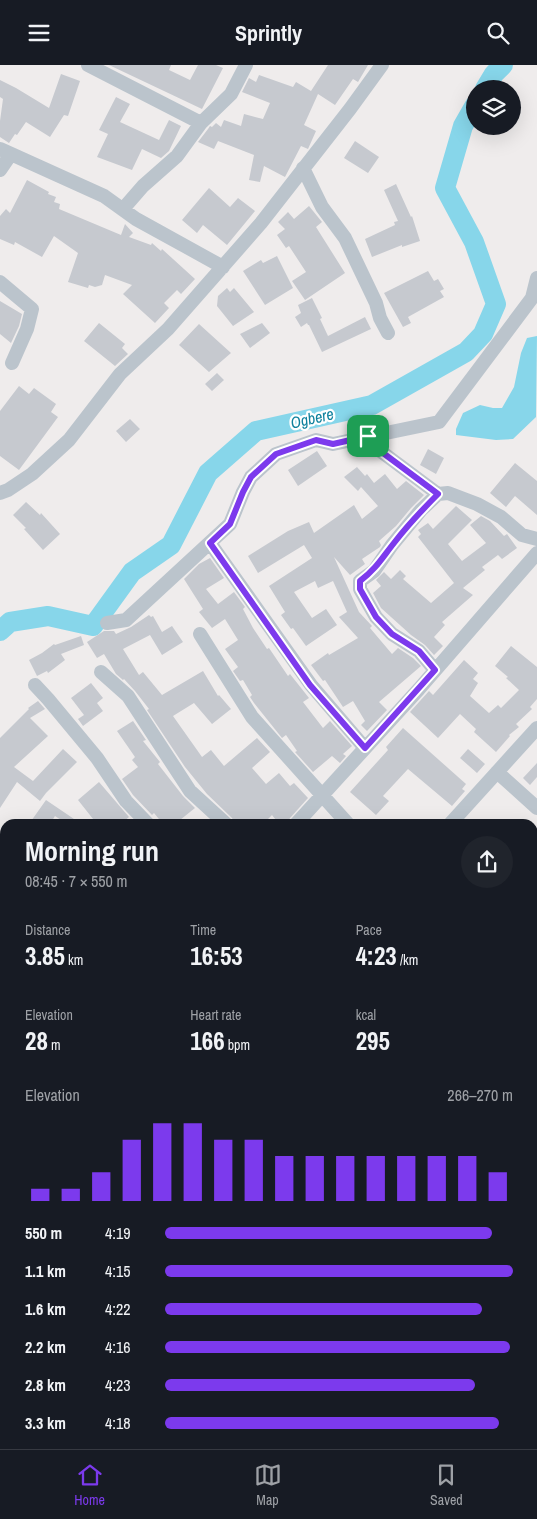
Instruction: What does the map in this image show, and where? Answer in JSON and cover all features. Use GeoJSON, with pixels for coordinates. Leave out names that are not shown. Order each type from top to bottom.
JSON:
{"type":"FeatureCollection","features":[{"type":"Feature","properties":{"kind":"street"},"geometry":{"type":"LineString","coordinates":[[88,65],[201,123]]}},
{"type":"Feature","properties":{"kind":"street"},"geometry":{"type":"LineString","coordinates":[[123,209],[143,186],[177,156],[201,123],[231,94],[246,65]]}},
{"type":"Feature","properties":{"kind":"street"},"geometry":{"type":"LineString","coordinates":[[0,493],[8,490],[32,474],[69,440],[120,374],[168,329],[260,223],[382,65]]}},
{"type":"Feature","properties":{"kind":"street"},"geometry":{"type":"LineString","coordinates":[[0,170],[6,151],[104,196],[136,219],[223,267]]}},
{"type":"Feature","properties":{"kind":"street"},"geometry":{"type":"LineString","coordinates":[[303,169],[322,207],[345,238],[388,333]]}},
{"type":"Feature","properties":{"kind":"street"},"geometry":{"type":"LineString","coordinates":[[107,623],[126,620],[230,524],[251,477],[276,454],[316,440],[333,444],[439,422],[532,298],[537,278]]}},
{"type":"Feature","properties":{"kind":"street"},"geometry":{"type":"LineString","coordinates":[[0,282],[32,309],[27,329],[12,363]]}},
{"type":"Feature","properties":{"kind":"street"},"geometry":{"type":"LineString","coordinates":[[368,436],[375,447],[438,494]]}},
{"type":"Feature","properties":{"kind":"street"},"geometry":{"type":"LineString","coordinates":[[435,670],[419,651],[392,634],[376,617],[360,589],[360,581],[374,571],[392,545],[421,510],[438,494],[448,493],[477,504],[501,517],[522,535],[537,539]]}},
{"type":"Feature","properties":{"kind":"street"},"geometry":{"type":"LineString","coordinates":[[210,543],[310,685],[365,748]]}},
{"type":"Feature","properties":{"kind":"street"},"geometry":{"type":"LineString","coordinates":[[300,819],[435,670],[537,553]]}},
{"type":"Feature","properties":{"kind":"street"},"geometry":{"type":"LineString","coordinates":[[200,634],[252,717],[344,819]]}},
{"type":"Feature","properties":{"kind":"street"},"geometry":{"type":"LineString","coordinates":[[100,672],[128,696],[190,791],[221,819]]}},
{"type":"Feature","properties":{"kind":"street"},"geometry":{"type":"LineString","coordinates":[[35,685],[97,758],[126,801],[143,819]]}},
{"type":"Feature","properties":{"kind":"street"},"geometry":{"type":"LineString","coordinates":[[454,819],[537,727]]}},
{"type":"Feature","properties":{"kind":"street"},"geometry":{"type":"LineString","coordinates":[[497,771],[537,808]]}},
{"type":"Feature","properties":{"kind":"water"},"geometry":{"type":"Polygon","coordinates":[[[537,336],[536,417],[513,439],[496,440],[456,435],[456,429],[463,413],[480,405],[502,408],[514,387],[521,353],[527,338],[537,336]]]}},
{"type":"Feature","properties":{"kind":"building"},"geometry":{"type":"Polygon","coordinates":[[[109,65],[171,65],[169,70],[190,80],[198,65],[216,65],[223,68],[202,109],[109,65]]]}},
{"type":"Feature","properties":{"kind":"building"},"geometry":{"type":"Polygon","coordinates":[[[328,65],[368,65],[358,82],[353,79],[335,105],[318,94],[304,125],[316,131],[308,149],[301,146],[285,177],[264,166],[260,182],[249,180],[254,155],[218,141],[214,149],[198,142],[210,126],[212,127],[216,123],[221,127],[224,120],[241,126],[244,114],[263,119],[270,103],[242,92],[249,78],[256,82],[259,75],[293,87],[296,82],[311,91],[328,65]]]}},
{"type":"Feature","properties":{"kind":"building"},"geometry":{"type":"Polygon","coordinates":[[[61,74],[80,81],[68,116],[64,115],[50,137],[26,122],[9,143],[0,137],[3,99],[0,97],[0,80],[49,108],[61,74]]]}},
{"type":"Feature","properties":{"kind":"building"},"geometry":{"type":"Polygon","coordinates":[[[116,97],[130,104],[120,122],[159,140],[169,120],[181,126],[169,151],[161,158],[142,149],[132,170],[97,157],[108,134],[99,130],[116,97]]]}},
{"type":"Feature","properties":{"kind":"building"},"geometry":{"type":"Polygon","coordinates":[[[355,141],[379,157],[368,173],[344,158],[355,141]]]}},
{"type":"Feature","properties":{"kind":"building"},"geometry":{"type":"Polygon","coordinates":[[[27,180],[56,197],[54,202],[60,204],[59,209],[121,235],[125,224],[133,233],[129,237],[151,245],[152,243],[161,251],[162,249],[195,279],[181,294],[177,290],[164,303],[169,308],[155,323],[123,294],[132,285],[105,275],[102,285],[95,287],[89,285],[88,288],[68,282],[78,253],[54,236],[42,257],[15,242],[14,245],[0,239],[0,216],[6,209],[10,213],[27,180]]]}},
{"type":"Feature","properties":{"kind":"building"},"geometry":{"type":"Polygon","coordinates":[[[396,184],[412,216],[420,241],[402,247],[402,245],[372,257],[365,239],[395,225],[394,222],[398,221],[384,190],[396,184]]]}},
{"type":"Feature","properties":{"kind":"building"},"geometry":{"type":"Polygon","coordinates":[[[209,188],[230,207],[238,198],[255,211],[227,245],[203,225],[197,233],[182,220],[209,188]]]}},
{"type":"Feature","properties":{"kind":"building"},"geometry":{"type":"Polygon","coordinates":[[[309,206],[322,222],[316,227],[345,273],[305,300],[292,281],[306,272],[289,246],[286,248],[277,235],[285,229],[278,222],[288,212],[294,219],[309,206]]]}},
{"type":"Feature","properties":{"kind":"building"},"geometry":{"type":"Polygon","coordinates":[[[277,256],[293,288],[265,305],[243,271],[261,260],[263,263],[277,256]]]}},
{"type":"Feature","properties":{"kind":"building"},"geometry":{"type":"Polygon","coordinates":[[[428,271],[434,281],[438,279],[444,289],[440,291],[444,297],[408,317],[411,323],[403,327],[384,293],[428,271]]]}},
{"type":"Feature","properties":{"kind":"building"},"geometry":{"type":"Polygon","coordinates":[[[227,288],[230,292],[234,288],[254,312],[233,326],[217,306],[218,296],[227,288]]]}},
{"type":"Feature","properties":{"kind":"building"},"geometry":{"type":"Polygon","coordinates":[[[312,298],[328,336],[365,317],[371,329],[322,352],[309,325],[307,323],[301,327],[295,317],[301,313],[298,305],[312,298]]]}},
{"type":"Feature","properties":{"kind":"building"},"geometry":{"type":"Polygon","coordinates":[[[0,301],[22,314],[11,343],[0,334],[0,301]]]}},
{"type":"Feature","properties":{"kind":"building"},"geometry":{"type":"Polygon","coordinates":[[[99,323],[125,344],[122,348],[128,354],[115,366],[84,341],[99,323]]]}},
{"type":"Feature","properties":{"kind":"building"},"geometry":{"type":"Polygon","coordinates":[[[262,323],[270,333],[250,348],[240,334],[262,323]]]}},
{"type":"Feature","properties":{"kind":"building"},"geometry":{"type":"Polygon","coordinates":[[[199,324],[231,353],[209,372],[179,345],[199,324]]]}},
{"type":"Feature","properties":{"kind":"building"},"geometry":{"type":"Polygon","coordinates":[[[217,373],[224,380],[212,391],[205,384],[217,373]]]}},
{"type":"Feature","properties":{"kind":"building"},"geometry":{"type":"Polygon","coordinates":[[[19,386],[29,394],[34,388],[56,404],[51,412],[58,417],[19,470],[0,456],[0,411],[19,386]]]}},
{"type":"Feature","properties":{"kind":"building"},"geometry":{"type":"Polygon","coordinates":[[[130,419],[140,429],[126,442],[116,431],[130,419]]]}},
{"type":"Feature","properties":{"kind":"building"},"geometry":{"type":"Polygon","coordinates":[[[428,449],[444,458],[436,474],[420,465],[428,449]]]}},
{"type":"Feature","properties":{"kind":"building"},"geometry":{"type":"Polygon","coordinates":[[[317,451],[327,466],[298,486],[288,470],[317,451]]]}},
{"type":"Feature","properties":{"kind":"building"},"geometry":{"type":"Polygon","coordinates":[[[515,463],[537,481],[537,515],[515,496],[506,507],[490,493],[515,463]]]}},
{"type":"Feature","properties":{"kind":"building"},"geometry":{"type":"Polygon","coordinates":[[[357,467],[365,476],[367,474],[374,483],[385,474],[397,489],[406,481],[424,495],[396,526],[379,541],[380,547],[362,559],[365,564],[350,575],[334,557],[359,612],[372,626],[370,628],[392,654],[398,648],[421,666],[379,702],[387,710],[367,731],[361,725],[365,721],[353,701],[343,707],[325,680],[323,681],[311,665],[328,653],[329,655],[358,638],[339,617],[347,612],[333,581],[318,588],[315,581],[294,592],[312,618],[326,609],[337,625],[306,646],[281,615],[285,612],[269,586],[312,558],[304,545],[258,573],[248,556],[288,531],[309,522],[314,533],[354,505],[362,519],[378,506],[361,487],[358,491],[344,477],[357,467]]]}},
{"type":"Feature","properties":{"kind":"building"},"geometry":{"type":"Polygon","coordinates":[[[26,502],[40,515],[41,513],[60,534],[43,550],[13,515],[26,502]]]}},
{"type":"Feature","properties":{"kind":"building"},"geometry":{"type":"Polygon","coordinates":[[[456,506],[472,520],[448,544],[462,561],[486,543],[470,525],[481,516],[490,521],[504,536],[507,534],[517,548],[502,559],[498,555],[482,567],[485,570],[463,588],[473,595],[442,622],[445,625],[434,637],[443,646],[434,655],[425,645],[381,608],[373,593],[381,586],[376,580],[384,572],[391,579],[400,570],[406,576],[403,579],[431,603],[454,583],[418,537],[421,534],[418,530],[428,523],[433,529],[456,506]]]}},
{"type":"Feature","properties":{"kind":"building"},"geometry":{"type":"Polygon","coordinates":[[[210,558],[224,578],[206,589],[218,604],[234,592],[245,607],[243,609],[267,649],[269,648],[288,676],[290,674],[309,698],[303,702],[323,728],[330,721],[352,746],[343,754],[346,756],[340,763],[332,756],[313,772],[295,752],[297,751],[286,735],[282,738],[254,703],[250,697],[252,695],[243,680],[240,681],[233,671],[238,667],[225,649],[238,640],[225,619],[212,628],[199,612],[203,609],[184,579],[199,564],[210,558]]]}},
{"type":"Feature","properties":{"kind":"building"},"geometry":{"type":"Polygon","coordinates":[[[149,615],[153,616],[162,632],[172,626],[183,642],[162,655],[150,635],[123,649],[139,675],[143,672],[162,695],[203,671],[218,696],[231,709],[212,724],[194,703],[173,716],[202,757],[211,750],[224,766],[257,738],[270,752],[252,768],[266,784],[279,773],[290,786],[294,783],[308,798],[290,819],[275,819],[272,815],[268,819],[232,819],[207,794],[185,767],[147,710],[149,709],[135,691],[124,679],[116,674],[104,654],[97,658],[87,642],[104,631],[114,631],[116,634],[149,615]]]}},
{"type":"Feature","properties":{"kind":"building"},"geometry":{"type":"Polygon","coordinates":[[[81,636],[84,645],[61,654],[65,660],[48,673],[47,671],[37,676],[29,660],[54,644],[81,636]]]}},
{"type":"Feature","properties":{"kind":"building"},"geometry":{"type":"Polygon","coordinates":[[[511,646],[537,667],[537,699],[530,707],[532,709],[516,724],[519,727],[509,735],[496,752],[474,732],[476,729],[460,714],[438,738],[410,712],[429,691],[433,695],[464,660],[478,673],[473,679],[478,683],[470,696],[489,713],[498,705],[501,708],[519,690],[495,666],[511,646]]]}},
{"type":"Feature","properties":{"kind":"building"},"geometry":{"type":"Polygon","coordinates":[[[91,683],[103,698],[97,703],[103,711],[83,726],[78,719],[84,715],[71,698],[91,683]]]}},
{"type":"Feature","properties":{"kind":"building"},"geometry":{"type":"Polygon","coordinates":[[[38,701],[45,709],[30,718],[48,736],[14,767],[33,781],[63,749],[77,762],[40,801],[17,782],[0,808],[0,738],[28,708],[38,701]]]}},
{"type":"Feature","properties":{"kind":"building"},"geometry":{"type":"Polygon","coordinates":[[[133,721],[146,740],[143,741],[160,762],[158,764],[195,808],[181,819],[159,819],[154,813],[152,815],[133,795],[122,779],[138,767],[132,760],[135,757],[117,731],[133,721]]]}},
{"type":"Feature","properties":{"kind":"building"},"geometry":{"type":"Polygon","coordinates":[[[403,728],[466,784],[462,789],[465,791],[452,806],[408,769],[383,796],[389,801],[376,815],[350,792],[388,750],[386,747],[403,728]]]}},
{"type":"Feature","properties":{"kind":"building"},"geometry":{"type":"Polygon","coordinates":[[[468,749],[485,764],[477,773],[460,758],[468,749]]]}},
{"type":"Feature","properties":{"kind":"building"},"geometry":{"type":"Polygon","coordinates":[[[537,763],[537,777],[530,785],[523,778],[537,763]]]}},
{"type":"Feature","properties":{"kind":"building"},"geometry":{"type":"Polygon","coordinates":[[[99,782],[129,817],[127,819],[93,819],[78,800],[99,782]]]}},
{"type":"Feature","properties":{"kind":"building"},"geometry":{"type":"Polygon","coordinates":[[[46,800],[74,819],[60,819],[55,816],[53,819],[33,819],[46,800]]]}},
{"type":"Feature","properties":{"kind":"waterway","name":"Ogbere"},"geometry":{"type":"LineString","coordinates":[[490,80],[503,65]]}},
{"type":"Feature","properties":{"kind":"waterway","name":"Ogbere"},"geometry":{"type":"LineString","coordinates":[[0,631],[10,622],[48,616],[93,626],[132,572],[171,545],[208,473],[256,431],[372,405],[466,352],[483,334],[496,304],[474,242],[445,188],[466,121]]}},
{"type":"Feature","properties":{"kind":"route"},"geometry":{"type":"LineString","coordinates":[[368,436],[375,447],[438,494],[421,510],[392,545],[374,571],[360,581],[360,589],[376,617],[392,634],[419,651],[435,670],[365,748],[310,685],[210,543],[230,524],[251,477],[276,454],[316,440],[333,444],[368,436]]}}]}
